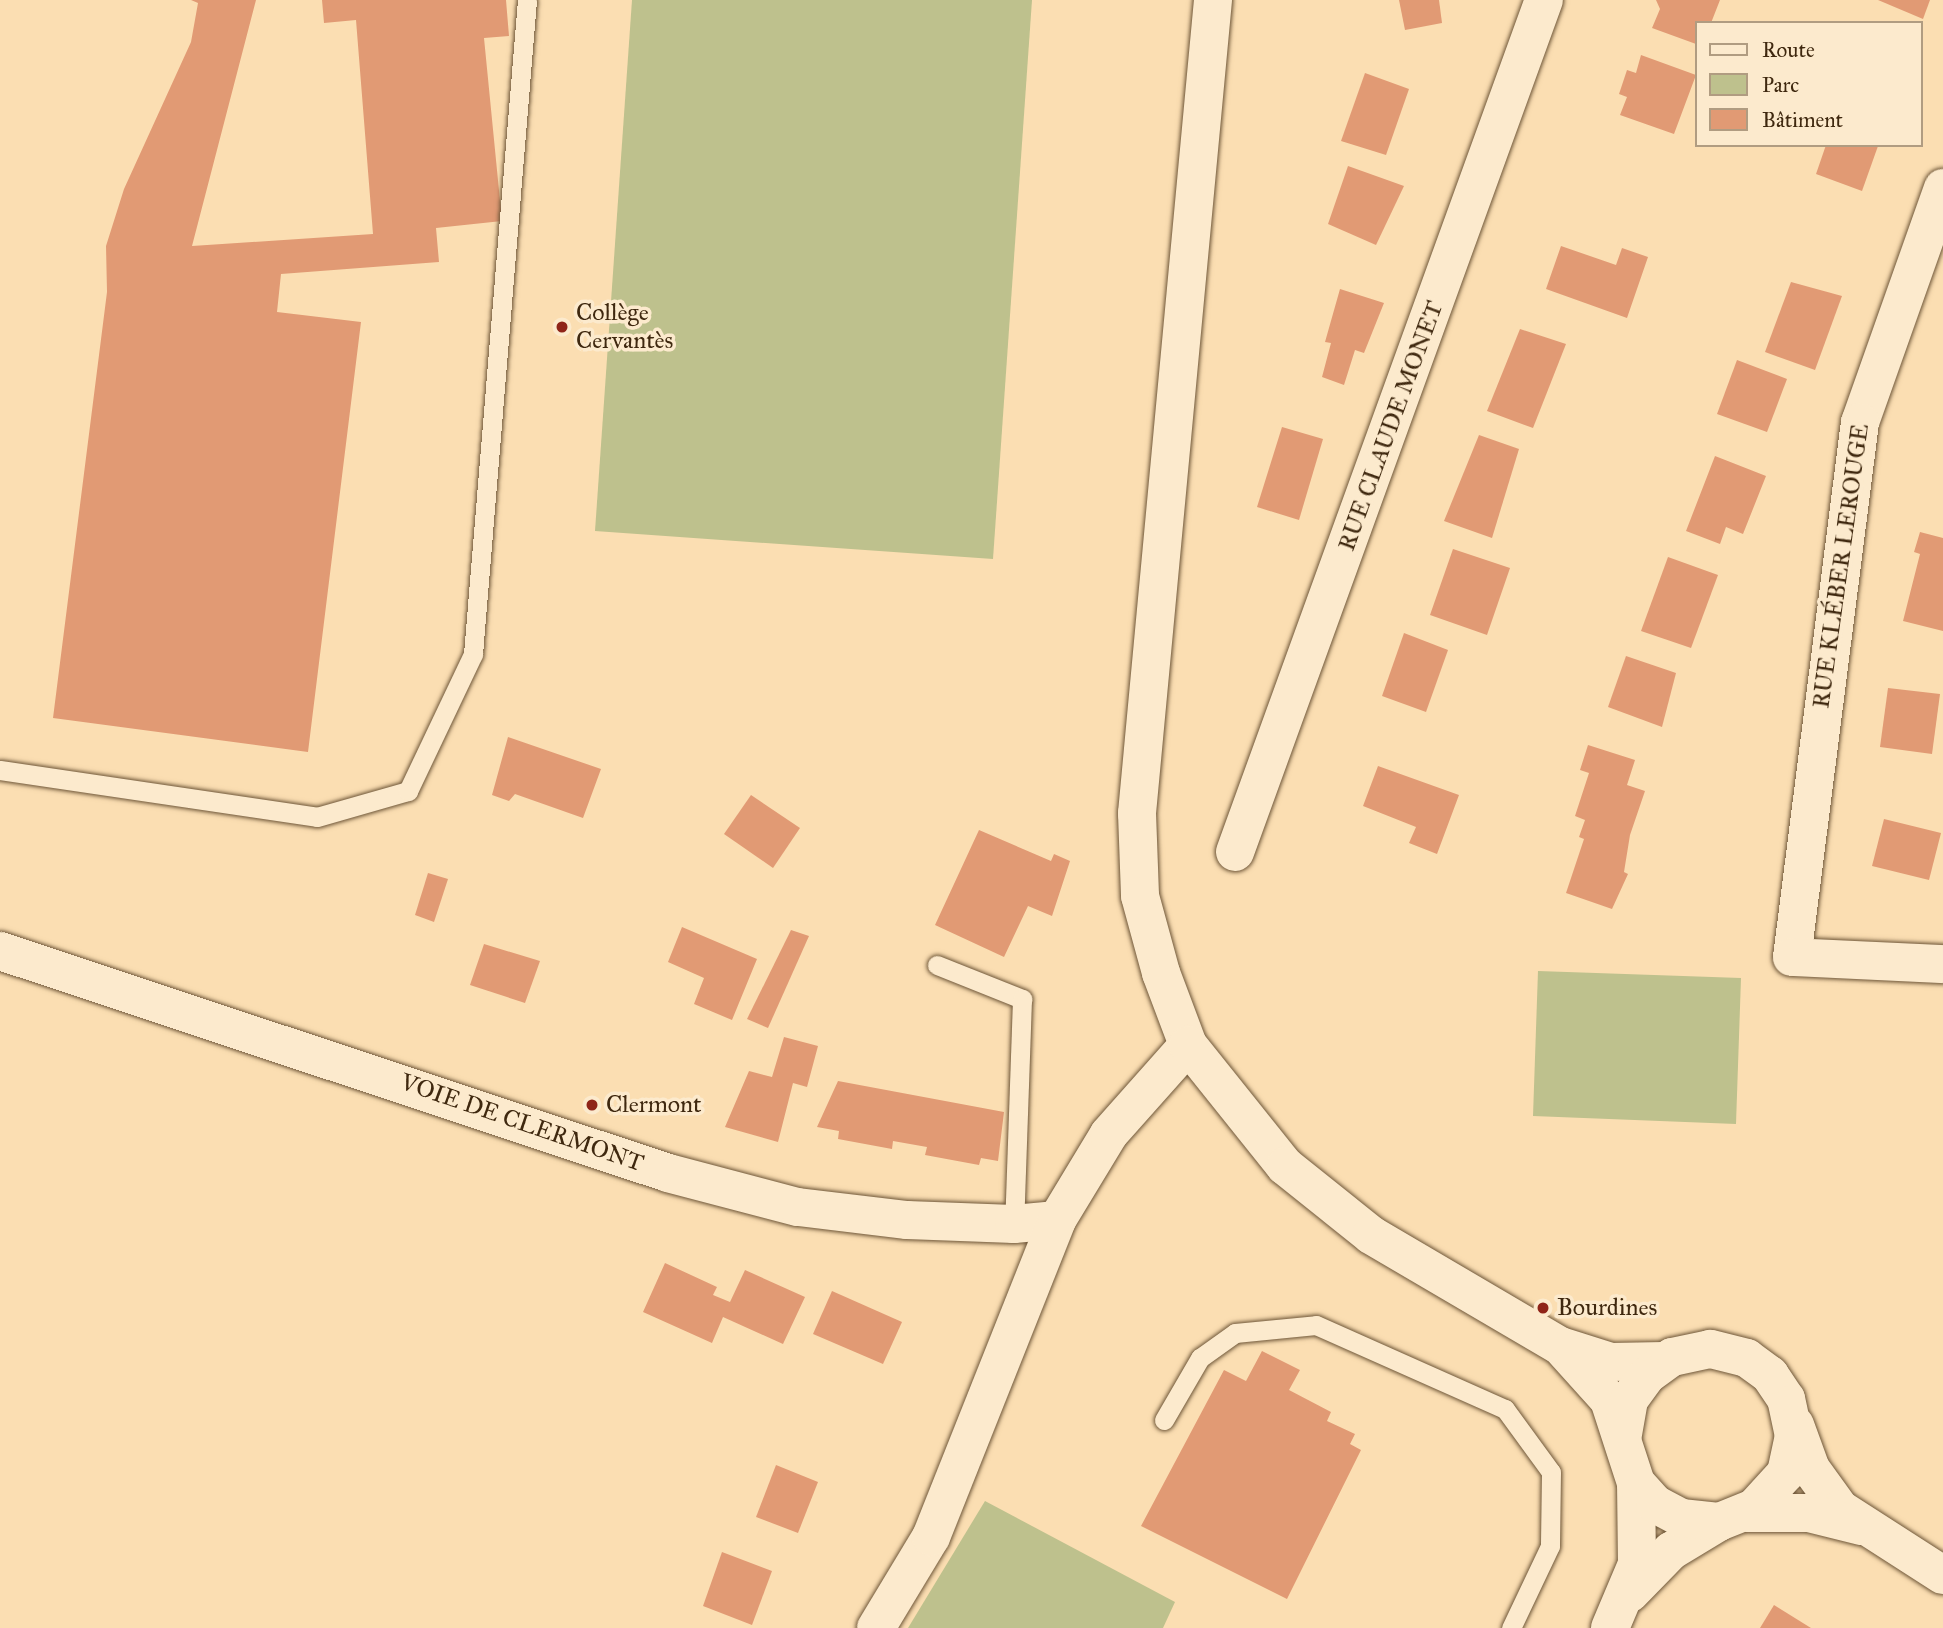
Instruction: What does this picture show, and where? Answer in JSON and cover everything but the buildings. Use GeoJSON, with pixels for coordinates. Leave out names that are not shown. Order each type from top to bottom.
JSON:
{"type":"FeatureCollection","features":[{"type":"Feature","properties":{"kind":"street"},"geometry":{"type":"LineString","coordinates":[[1213,0],[1137,813],[1140,896],[1188,1045],[1285,1166],[1371,1235],[1559,1346],[1611,1362],[1664,1361],[1710,1349],[1747,1358],[1776,1382],[1822,1487],[1863,1527],[1943,1575]]}},
{"type":"Feature","properties":{"kind":"street","name":"RUE CLAUDE MONET"},"geometry":{"type":"LineString","coordinates":[[1236,852],[1544,0]]}},
{"type":"Feature","properties":{"kind":"street","name":"RUE KLÉBER LEROUGE"},"geometry":{"type":"LineString","coordinates":[[1943,188],[1930,263],[1860,422],[1791,957],[1943,964]]}},
{"type":"Feature","properties":{"kind":"street","name":"VOIE DE CLERMONT"},"geometry":{"type":"LineString","coordinates":[[0,951],[668,1173],[797,1207],[907,1220],[1014,1224],[1057,1220]]}},
{"type":"Feature","properties":{"kind":"street"},"geometry":{"type":"LineString","coordinates":[[876,1628],[930,1537],[1057,1220],[1109,1134],[1188,1045]]}},
{"type":"Feature","properties":{"kind":"street"},"geometry":{"type":"LineString","coordinates":[[1559,1346],[1598,1384],[1622,1438],[1636,1483],[1641,1530],[1618,1612]]}},
{"type":"Feature","properties":{"kind":"street"},"geometry":{"type":"LineString","coordinates":[[1622,1438],[1633,1392],[1664,1361]]}},
{"type":"Feature","properties":{"kind":"street"},"geometry":{"type":"LineString","coordinates":[[1618,1612],[1671,1551],[1770,1496],[1786,1473],[1792,1455],[1792,1417]]}},
{"type":"Feature","properties":{"kind":"street"},"geometry":{"type":"LineString","coordinates":[[1636,1483],[1672,1514],[1732,1517],[1809,1513],[1863,1527]]}},
{"type":"Feature","properties":{"kind":"lane"},"geometry":{"type":"LineString","coordinates":[[0,770],[317,817],[408,791],[473,654],[527,0]]}},
{"type":"Feature","properties":{"kind":"lane"},"geometry":{"type":"LineString","coordinates":[[937,965],[1022,999],[1014,1224]]}},
{"type":"Feature","properties":{"kind":"lane"},"geometry":{"type":"LineString","coordinates":[[1164,1420],[1200,1358],[1235,1333],[1316,1325],[1504,1409],[1551,1472],[1550,1546],[1511,1628]]}},
{"type":"Feature","properties":{"kind":"green space"},"geometry":{"type":"Polygon","coordinates":[[[632,0],[1032,0],[993,559],[595,531],[632,0]]]}},
{"type":"Feature","properties":{"kind":"green space"},"geometry":{"type":"Polygon","coordinates":[[[1538,971],[1741,978],[1736,1124],[1533,1116],[1538,971]]]}},
{"type":"Feature","properties":{"kind":"green space"},"geometry":{"type":"Polygon","coordinates":[[[985,1501],[1175,1602],[1163,1628],[908,1628],[985,1501]]]}},
{"type":"Feature","properties":{"kind":"place","name":"Collège Cervantès"},"geometry":{"type":"Point","coordinates":[562,327]}},
{"type":"Feature","properties":{"kind":"place","name":"Clermont"},"geometry":{"type":"Point","coordinates":[592,1105]}},
{"type":"Feature","properties":{"kind":"place","name":"Bourdines"},"geometry":{"type":"Point","coordinates":[1543,1308]}}]}
